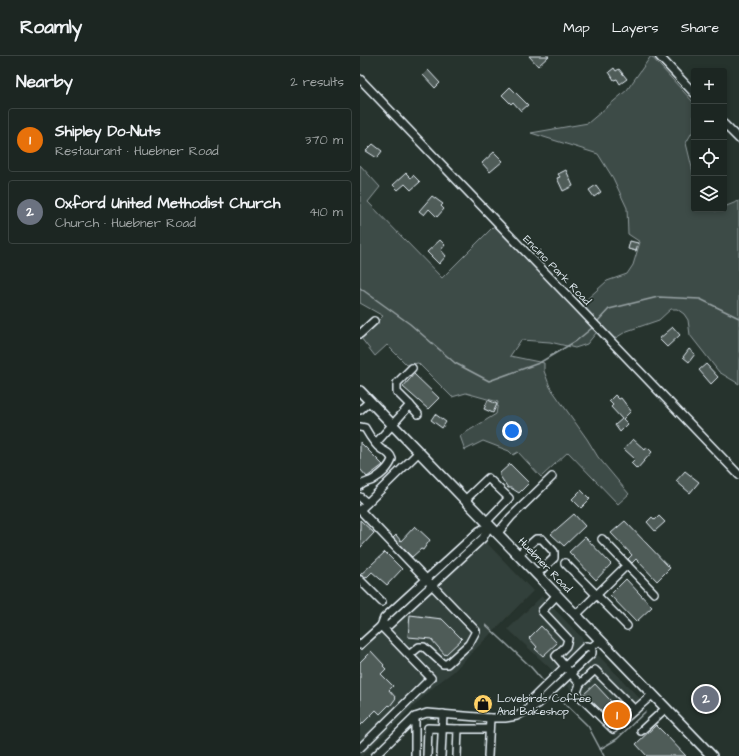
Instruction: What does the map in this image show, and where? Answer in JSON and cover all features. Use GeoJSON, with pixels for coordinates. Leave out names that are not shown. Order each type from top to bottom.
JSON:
{"type":"FeatureCollection","features":[{"type":"Feature","properties":{"kind":"main road","name":"Huebner Road"},"geometry":{"type":"LineString","coordinates":[[360,391],[497,534],[577,614],[600,640],[712,756]]}},
{"type":"Feature","properties":{"kind":"street"},"geometry":{"type":"LineString","coordinates":[[659,56],[691,90]]}},
{"type":"Feature","properties":{"kind":"street","name":"Encino Park Road"},"geometry":{"type":"LineString","coordinates":[[360,79],[739,475]]}},
{"type":"Feature","properties":{"kind":"street"},"geometry":{"type":"LineString","coordinates":[[727,127],[739,140]]}},
{"type":"Feature","properties":{"kind":"street"},"geometry":{"type":"LineString","coordinates":[[360,334],[374,321]]}},
{"type":"Feature","properties":{"kind":"street"},"geometry":{"type":"LineString","coordinates":[[412,368],[397,383],[397,392],[418,414]]}},
{"type":"Feature","properties":{"kind":"street"},"geometry":{"type":"LineString","coordinates":[[360,410],[370,401]]}},
{"type":"Feature","properties":{"kind":"street"},"geometry":{"type":"LineString","coordinates":[[376,443],[410,405]]}},
{"type":"Feature","properties":{"kind":"street"},"geometry":{"type":"LineString","coordinates":[[360,427],[365,428],[376,443],[386,451],[392,459],[390,465],[374,480],[361,483]]}},
{"type":"Feature","properties":{"kind":"street"},"geometry":{"type":"LineString","coordinates":[[409,655],[419,647],[424,647],[443,664],[447,664],[469,644],[476,631],[427,578],[360,510],[419,452]]}},
{"type":"Feature","properties":{"kind":"street"},"geometry":{"type":"LineString","coordinates":[[497,534],[511,517],[552,477]]}},
{"type":"Feature","properties":{"kind":"street"},"geometry":{"type":"LineString","coordinates":[[360,645],[381,626],[384,618],[488,524],[509,498],[488,478],[465,500]]}},
{"type":"Feature","properties":{"kind":"street"},"geometry":{"type":"LineString","coordinates":[[360,497],[367,503]]}},
{"type":"Feature","properties":{"kind":"street"},"geometry":{"type":"LineString","coordinates":[[381,626],[389,625],[484,538],[488,524]]}},
{"type":"Feature","properties":{"kind":"street"},"geometry":{"type":"LineString","coordinates":[[518,555],[536,539],[542,539],[554,552],[554,558],[537,574]]}},
{"type":"Feature","properties":{"kind":"street"},"geometry":{"type":"LineString","coordinates":[[602,539],[654,593]]}},
{"type":"Feature","properties":{"kind":"street"},"geometry":{"type":"LineString","coordinates":[[565,563],[627,626]]}},
{"type":"Feature","properties":{"kind":"street"},"geometry":{"type":"LineString","coordinates":[[577,614],[627,565]]}},
{"type":"Feature","properties":{"kind":"street"},"geometry":{"type":"LineString","coordinates":[[360,580],[382,602]]}},
{"type":"Feature","properties":{"kind":"street"},"geometry":{"type":"LineString","coordinates":[[557,595],[542,611],[568,639],[566,646],[556,656],[580,684]]}},
{"type":"Feature","properties":{"kind":"street"},"geometry":{"type":"LineString","coordinates":[[360,748],[431,678],[381,626]]}},
{"type":"Feature","properties":{"kind":"street"},"geometry":{"type":"LineString","coordinates":[[375,756],[415,717],[427,713],[490,718],[517,716],[538,704],[592,653],[592,648],[600,640]]}},
{"type":"Feature","properties":{"kind":"street"},"geometry":{"type":"LineString","coordinates":[[529,708],[532,699],[586,646],[592,648]]}},
{"type":"Feature","properties":{"kind":"street"},"geometry":{"type":"LineString","coordinates":[[635,710],[595,670],[580,684],[577,692],[578,695],[613,730],[653,694]]}},
{"type":"Feature","properties":{"kind":"street"},"geometry":{"type":"LineString","coordinates":[[641,731],[666,708]]}},
{"type":"Feature","properties":{"kind":"street"},"geometry":{"type":"LineString","coordinates":[[441,756],[443,714]]}},
{"type":"Feature","properties":{"kind":"street"},"geometry":{"type":"LineString","coordinates":[[415,717],[415,756]]}},
{"type":"Feature","properties":{"kind":"street"},"geometry":{"type":"LineString","coordinates":[[488,756],[490,718]]}},
{"type":"Feature","properties":{"kind":"street"},"geometry":{"type":"LineString","coordinates":[[427,756],[428,728],[489,729]]}},
{"type":"Feature","properties":{"kind":"street"},"geometry":{"type":"LineString","coordinates":[[457,756],[458,729]]}},
{"type":"Feature","properties":{"kind":"shaded area"},"geometry":{"type":"Polygon","coordinates":[[[651,56],[691,100],[691,134],[686,143],[691,164],[691,212],[727,212],[727,206],[739,201],[739,384],[719,372],[690,335],[688,320],[684,314],[677,309],[671,309],[659,320],[627,331],[614,339],[602,326],[587,344],[575,348],[550,342],[521,340],[510,356],[544,363],[544,371],[550,387],[598,457],[629,494],[618,504],[568,452],[541,477],[518,452],[513,455],[509,451],[483,441],[465,450],[460,436],[496,414],[498,402],[466,393],[452,397],[418,363],[407,365],[387,345],[375,356],[361,338],[383,316],[360,303],[360,165],[380,187],[368,202],[442,278],[494,226],[576,309],[607,281],[627,274],[633,265],[640,242],[628,234],[627,208],[613,178],[598,154],[531,133],[588,123],[627,90],[651,56]]]}},
{"type":"Feature","properties":{"kind":"shaded area"},"geometry":{"type":"Polygon","coordinates":[[[486,542],[533,591],[453,672],[437,684],[362,756],[360,756],[360,649],[379,632],[393,626],[452,570],[486,542]]]}},
{"type":"Feature","properties":{"kind":"shaded area"},"geometry":{"type":"Polygon","coordinates":[[[542,596],[583,639],[583,643],[553,671],[508,629],[542,596]]]}},
{"type":"Feature","properties":{"kind":"shaded area"},"geometry":{"type":"Polygon","coordinates":[[[596,656],[599,656],[647,706],[615,737],[574,695],[568,686],[596,656]]]}},
{"type":"Feature","properties":{"kind":"building"},"geometry":{"type":"Polygon","coordinates":[[[529,56],[549,56],[538,66],[529,56]]]}},
{"type":"Feature","properties":{"kind":"building"},"geometry":{"type":"Polygon","coordinates":[[[614,68],[616,71],[619,69],[627,79],[620,84],[617,79],[614,80],[609,72],[614,68]]]}},
{"type":"Feature","properties":{"kind":"building"},"geometry":{"type":"Polygon","coordinates":[[[428,70],[440,83],[435,88],[423,75],[428,70]]]}},
{"type":"Feature","properties":{"kind":"building"},"geometry":{"type":"Polygon","coordinates":[[[510,87],[528,105],[521,111],[513,102],[511,104],[502,95],[510,87]]]}},
{"type":"Feature","properties":{"kind":"building"},"geometry":{"type":"Polygon","coordinates":[[[373,144],[382,151],[377,158],[366,151],[373,144]]]}},
{"type":"Feature","properties":{"kind":"building"},"geometry":{"type":"Polygon","coordinates":[[[494,152],[503,161],[490,172],[482,163],[494,152]]]}},
{"type":"Feature","properties":{"kind":"building"},"geometry":{"type":"Polygon","coordinates":[[[566,170],[573,186],[563,191],[557,178],[560,177],[558,174],[566,170]]]}},
{"type":"Feature","properties":{"kind":"building"},"geometry":{"type":"Polygon","coordinates":[[[406,173],[411,178],[413,175],[420,182],[411,190],[405,184],[398,190],[393,185],[406,173]]]}},
{"type":"Feature","properties":{"kind":"building"},"geometry":{"type":"Polygon","coordinates":[[[596,185],[601,192],[594,197],[589,190],[596,185]]]}},
{"type":"Feature","properties":{"kind":"building"},"geometry":{"type":"Polygon","coordinates":[[[432,196],[443,204],[441,206],[444,209],[437,217],[429,209],[424,215],[419,211],[432,196]]]}},
{"type":"Feature","properties":{"kind":"building"},"geometry":{"type":"Polygon","coordinates":[[[440,240],[445,245],[441,250],[446,256],[439,264],[427,252],[440,240]]]}},
{"type":"Feature","properties":{"kind":"building"},"geometry":{"type":"Polygon","coordinates":[[[630,241],[638,243],[636,251],[628,249],[630,241]]]}},
{"type":"Feature","properties":{"kind":"building"},"geometry":{"type":"Polygon","coordinates":[[[673,327],[680,335],[667,347],[659,339],[673,327]]]}},
{"type":"Feature","properties":{"kind":"building"},"geometry":{"type":"Polygon","coordinates":[[[689,349],[695,354],[689,362],[683,357],[689,349]]]}},
{"type":"Feature","properties":{"kind":"building"},"geometry":{"type":"Polygon","coordinates":[[[706,364],[718,377],[711,384],[699,370],[706,364]]]}},
{"type":"Feature","properties":{"kind":"building"},"geometry":{"type":"Polygon","coordinates":[[[414,374],[439,398],[428,409],[403,387],[414,374]]]}},
{"type":"Feature","properties":{"kind":"building"},"geometry":{"type":"Polygon","coordinates":[[[615,395],[619,399],[621,398],[631,411],[623,419],[628,424],[620,432],[615,425],[622,419],[611,407],[613,405],[609,401],[615,395]]]}},
{"type":"Feature","properties":{"kind":"building"},"geometry":{"type":"Polygon","coordinates":[[[488,400],[497,404],[493,413],[484,409],[488,400]]]}},
{"type":"Feature","properties":{"kind":"building"},"geometry":{"type":"Polygon","coordinates":[[[435,414],[446,422],[442,428],[431,420],[435,414]]]}},
{"type":"Feature","properties":{"kind":"building"},"geometry":{"type":"Polygon","coordinates":[[[633,439],[645,450],[647,447],[652,452],[637,469],[631,463],[635,459],[624,449],[633,439]]]}},
{"type":"Feature","properties":{"kind":"building"},"geometry":{"type":"Polygon","coordinates":[[[360,442],[383,465],[367,477],[360,469],[360,442]]]}},
{"type":"Feature","properties":{"kind":"building"},"geometry":{"type":"Polygon","coordinates":[[[510,464],[529,483],[519,493],[511,488],[508,488],[500,476],[500,473],[510,464]]]}},
{"type":"Feature","properties":{"kind":"building"},"geometry":{"type":"Polygon","coordinates":[[[685,471],[699,482],[690,493],[676,481],[685,471]]]}},
{"type":"Feature","properties":{"kind":"building"},"geometry":{"type":"Polygon","coordinates":[[[581,490],[590,499],[581,508],[572,499],[581,490]]]}},
{"type":"Feature","properties":{"kind":"building"},"geometry":{"type":"Polygon","coordinates":[[[574,514],[585,526],[564,546],[551,534],[574,514]]]}},
{"type":"Feature","properties":{"kind":"building"},"geometry":{"type":"Polygon","coordinates":[[[659,516],[665,522],[655,531],[647,522],[652,517],[655,520],[659,516]]]}},
{"type":"Feature","properties":{"kind":"building"},"geometry":{"type":"Polygon","coordinates":[[[360,520],[374,533],[360,548],[360,520]]]}},
{"type":"Feature","properties":{"kind":"building"},"geometry":{"type":"Polygon","coordinates":[[[625,521],[670,568],[657,581],[636,559],[632,563],[628,559],[632,555],[611,533],[625,521]]]}},
{"type":"Feature","properties":{"kind":"building"},"geometry":{"type":"Polygon","coordinates":[[[415,526],[430,540],[423,550],[421,549],[412,557],[393,538],[396,535],[401,541],[415,526]]]}},
{"type":"Feature","properties":{"kind":"building"},"geometry":{"type":"Polygon","coordinates":[[[585,537],[611,564],[596,580],[569,552],[585,537]]]}},
{"type":"Feature","properties":{"kind":"building"},"geometry":{"type":"Polygon","coordinates":[[[385,552],[402,569],[387,585],[372,572],[366,578],[360,575],[385,552]]]}},
{"type":"Feature","properties":{"kind":"building"},"geometry":{"type":"Polygon","coordinates":[[[626,579],[652,607],[636,622],[610,595],[626,579]]]}},
{"type":"Feature","properties":{"kind":"building"},"geometry":{"type":"Polygon","coordinates":[[[410,615],[442,619],[462,639],[445,655],[431,639],[408,637],[410,615]]]}},
{"type":"Feature","properties":{"kind":"building"},"geometry":{"type":"Polygon","coordinates":[[[541,626],[557,643],[543,656],[535,649],[537,647],[529,638],[541,626]]]}},
{"type":"Feature","properties":{"kind":"building"},"geometry":{"type":"Polygon","coordinates":[[[371,651],[384,665],[383,666],[386,669],[381,674],[393,686],[389,690],[396,698],[390,706],[389,705],[380,714],[376,710],[360,726],[360,662],[371,651]]]}},
{"type":"Feature","properties":{"kind":"building"},"geometry":{"type":"Polygon","coordinates":[[[595,684],[623,714],[614,722],[584,694],[595,684]]]}},
{"type":"Feature","properties":{"kind":"building"},"geometry":{"type":"Polygon","coordinates":[[[656,725],[686,756],[647,756],[636,744],[656,725]]]}},
{"type":"Feature","properties":{"kind":"waterway"},"geometry":{"type":"LineString","coordinates":[[360,288],[410,324],[455,363],[489,381],[539,363],[576,341],[592,328]]}},
{"type":"Feature","properties":{"kind":"waterway"},"geometry":{"type":"LineString","coordinates":[[597,322],[609,309],[658,297],[700,299],[739,318]]}},
{"type":"Feature","properties":{"kind":"waterway"},"geometry":{"type":"LineString","coordinates":[[486,625],[530,666],[543,681]]}},
{"type":"Feature","properties":{"kind":"waterway"},"geometry":{"type":"LineString","coordinates":[[555,694],[588,726],[604,756]]}},
{"type":"Feature","properties":{"kind":"waterway"},"geometry":{"type":"LineString","coordinates":[[600,749],[617,739],[645,712]]}},
{"type":"Feature","properties":{"kind":"place","name":"Oxford United Methodist Church"},"geometry":{"type":"Point","coordinates":[706,699]}},
{"type":"Feature","properties":{"kind":"place","name":"Lovebirds Coffee And Bakeshop"},"geometry":{"type":"Point","coordinates":[483,704]}},
{"type":"Feature","properties":{"kind":"place","name":"Shipley Do-Nuts"},"geometry":{"type":"Point","coordinates":[617,715]}}]}
